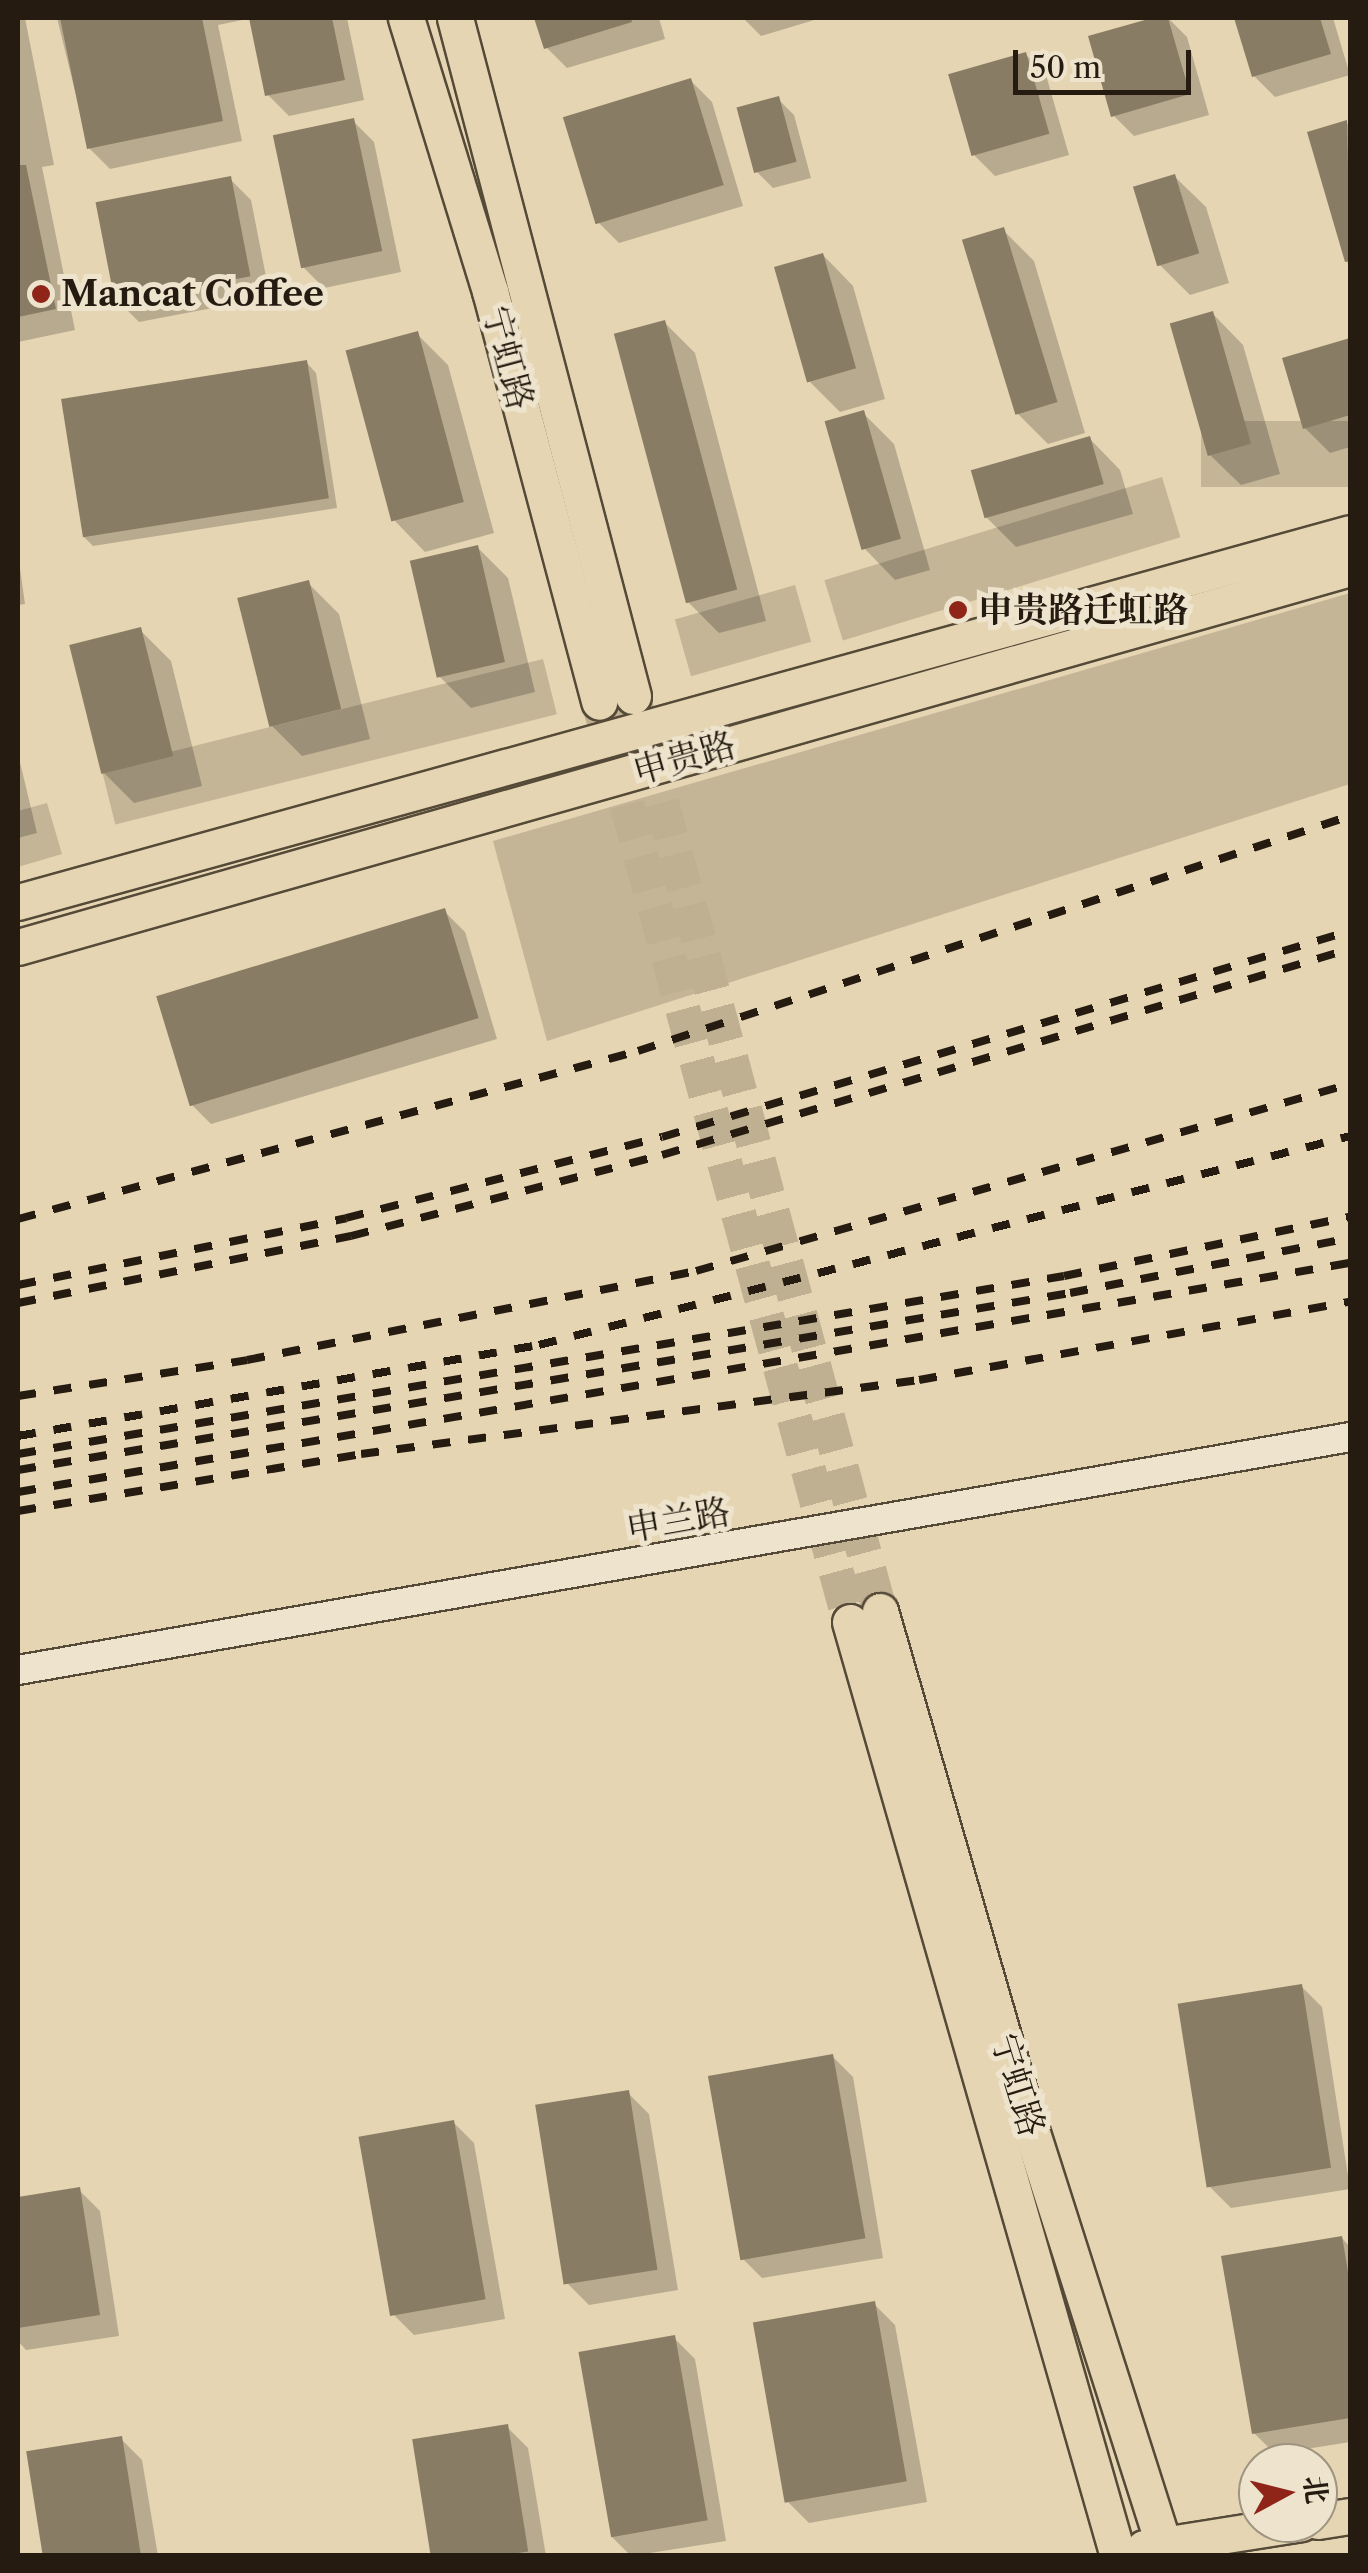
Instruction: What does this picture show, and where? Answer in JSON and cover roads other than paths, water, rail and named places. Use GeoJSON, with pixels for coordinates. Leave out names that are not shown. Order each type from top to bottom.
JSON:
{"type":"FeatureCollection","features":[{"type":"Feature","properties":{"kind":"main road","name":"宁虹路"},"geometry":{"type":"LineString","coordinates":[[406,18],[616,699],[455,18]]}},
{"type":"Feature","properties":{"kind":"main road","name":"申贵路"},"geometry":{"type":"LineString","coordinates":[[18,902],[1350,533]]}},
{"type":"Feature","properties":{"kind":"main road","name":"申贵路"},"geometry":{"type":"LineString","coordinates":[[18,947],[1350,568]]}},
{"type":"Feature","properties":{"kind":"main road","name":"宁虹路"},"geometry":{"type":"LineString","coordinates":[[1111,2554],[865,1617],[1166,2550]]}},
{"type":"Feature","properties":{"kind":"main road"},"geometry":{"type":"LineString","coordinates":[[1111,2554],[1166,2550],[1238,2536]]}},
{"type":"Feature","properties":{"kind":"street","name":"申兰路"},"geometry":{"type":"LineString","coordinates":[[18,1670],[1350,1438]]}},
{"type":"Feature","properties":{"kind":"tunnel"},"geometry":{"type":"LineString","coordinates":[[634,700],[880,1611]]}},
{"type":"Feature","properties":{"kind":"tunnel"},"geometry":{"type":"LineString","coordinates":[[599,702],[850,1622]]}},
{"type":"Feature","properties":{"kind":"railway"},"geometry":{"type":"LineString","coordinates":[[18,1219],[638,1051],[1350,816]]}},
{"type":"Feature","properties":{"kind":"railway"},"geometry":{"type":"LineString","coordinates":[[18,1285],[346,1218],[662,1137],[1350,931]]}},
{"type":"Feature","properties":{"kind":"railway"},"geometry":{"type":"LineString","coordinates":[[18,1303],[351,1236],[662,1155],[1350,949]]}},
{"type":"Feature","properties":{"kind":"railway"},"geometry":{"type":"LineString","coordinates":[[18,1396],[247,1360],[696,1271],[1350,1084]]}},
{"type":"Feature","properties":{"kind":"railway"},"geometry":{"type":"LineString","coordinates":[[18,1436],[539,1345],[1350,1136]]}},
{"type":"Feature","properties":{"kind":"railway"},"geometry":{"type":"LineString","coordinates":[[18,1454],[1064,1276],[1350,1217]]}},
{"type":"Feature","properties":{"kind":"railway"},"geometry":{"type":"LineString","coordinates":[[18,1470],[1070,1293],[1350,1238]]}},
{"type":"Feature","properties":{"kind":"railway"},"geometry":{"type":"LineString","coordinates":[[18,1492],[1350,1263]]}},
{"type":"Feature","properties":{"kind":"railway"},"geometry":{"type":"LineString","coordinates":[[18,1511],[361,1454],[919,1380],[1350,1302]]}},
{"type":"Feature","properties":{"kind":"place","name":"Mancat Coffee"},"geometry":{"type":"Point","coordinates":[41,294]}},
{"type":"Feature","properties":{"kind":"place","name":"申贵路迁虹路"},"geometry":{"type":"Point","coordinates":[958,610]}}]}
